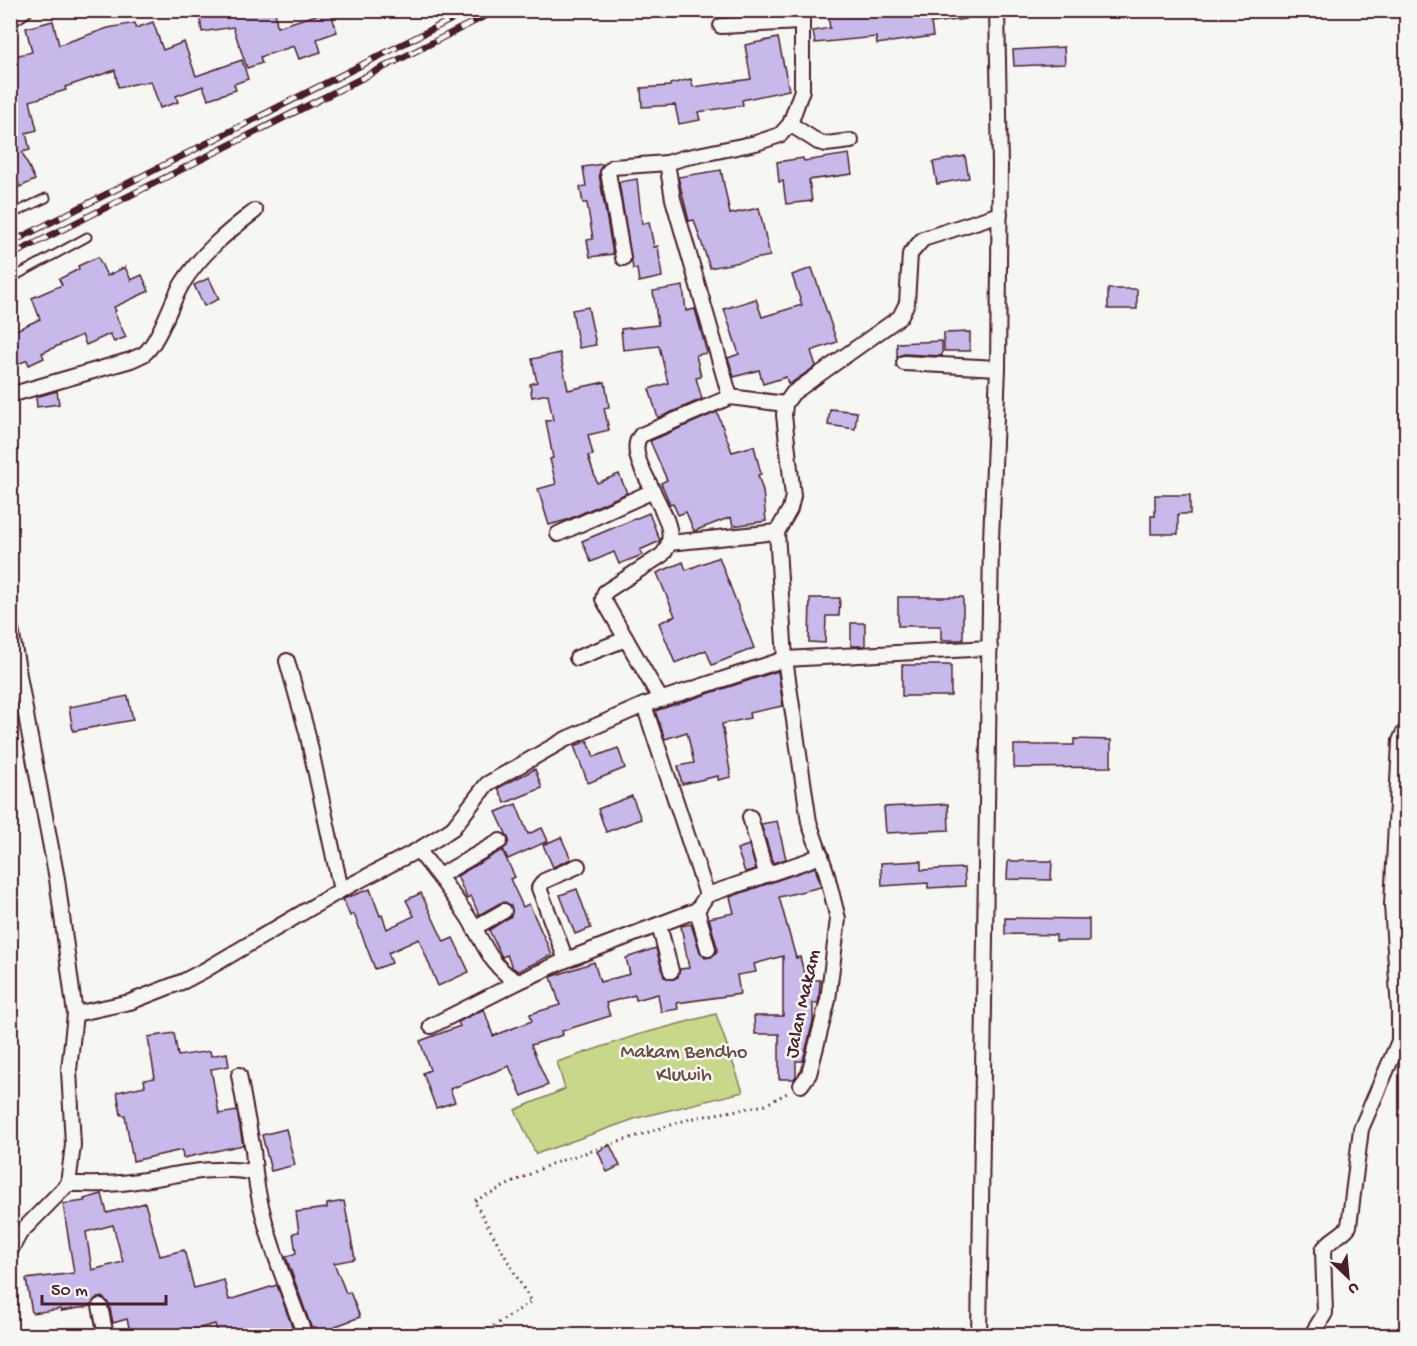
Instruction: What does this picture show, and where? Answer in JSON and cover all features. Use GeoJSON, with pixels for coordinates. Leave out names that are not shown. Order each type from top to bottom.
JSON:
{"type":"FeatureCollection","features":[{"type":"Feature","properties":{"kind":"street"},"geometry":{"type":"LineString","coordinates":[[10,20],[25,10]]}},
{"type":"Feature","properties":{"kind":"street"},"geometry":{"type":"LineString","coordinates":[[979,1335],[991,540],[998,368],[1000,214],[997,10]]}},
{"type":"Feature","properties":{"kind":"street"},"geometry":{"type":"LineString","coordinates":[[623,258],[608,172],[613,167],[668,163],[756,143],[780,135],[790,124],[802,90],[802,16],[721,26]]}},
{"type":"Feature","properties":{"kind":"street"},"geometry":{"type":"LineString","coordinates":[[790,124],[818,142],[826,144],[851,141]]}},
{"type":"Feature","properties":{"kind":"street"},"geometry":{"type":"LineString","coordinates":[[668,163],[673,199],[730,397]]}},
{"type":"Feature","properties":{"kind":"street"},"geometry":{"type":"LineString","coordinates":[[10,395],[131,360],[144,353],[153,342],[182,284],[204,254],[255,212]]}},
{"type":"Feature","properties":{"kind":"street"},"geometry":{"type":"LineString","coordinates":[[669,543],[777,532],[790,509],[793,496],[784,415],[785,404],[793,393],[900,316],[907,303],[910,254],[916,245],[923,239],[1000,214]]}},
{"type":"Feature","properties":{"kind":"street"},"geometry":{"type":"LineString","coordinates":[[904,363],[998,368]]}},
{"type":"Feature","properties":{"kind":"street"},"geometry":{"type":"LineString","coordinates":[[661,699],[603,599],[605,592],[662,555],[669,543],[671,530],[637,454],[635,443],[641,435],[730,397],[785,404]]}},
{"type":"Feature","properties":{"kind":"street"},"geometry":{"type":"LineString","coordinates":[[558,534],[653,491]]}},
{"type":"Feature","properties":{"kind":"street","name":"Jalan Makam"},"geometry":{"type":"LineString","coordinates":[[777,532],[785,659],[809,822],[821,855],[838,919],[828,1000],[809,1074],[801,1086]]}},
{"type":"Feature","properties":{"kind":"street"},"geometry":{"type":"LineString","coordinates":[[10,624],[57,879],[75,1014],[69,1070],[73,1145],[68,1184],[20,1233],[10,1251]]}},
{"type":"Feature","properties":{"kind":"street"},"geometry":{"type":"LineString","coordinates":[[577,658],[626,639]]}},
{"type":"Feature","properties":{"kind":"street"},"geometry":{"type":"LineString","coordinates":[[75,1014],[130,1002],[183,981],[341,890],[418,850],[453,828],[487,784],[566,739],[644,705],[785,659],[990,648]]}},
{"type":"Feature","properties":{"kind":"street"},"geometry":{"type":"LineString","coordinates":[[287,661],[307,732],[341,890]]}},
{"type":"Feature","properties":{"kind":"street"},"geometry":{"type":"LineString","coordinates":[[644,705],[707,894]]}},
{"type":"Feature","properties":{"kind":"street"},"geometry":{"type":"LineString","coordinates":[[1311,1335],[1324,1313],[1323,1250],[1325,1245],[1349,1226],[1361,1129],[1400,1041],[1392,905],[1400,741],[1403,734],[1407,734]]}},
{"type":"Feature","properties":{"kind":"street"},"geometry":{"type":"LineString","coordinates":[[750,817],[766,873]]}},
{"type":"Feature","properties":{"kind":"street"},"geometry":{"type":"LineString","coordinates":[[439,876],[500,841]]}},
{"type":"Feature","properties":{"kind":"street"},"geometry":{"type":"LineString","coordinates":[[418,850],[439,876],[497,967],[505,975],[518,982]]}},
{"type":"Feature","properties":{"kind":"street"},"geometry":{"type":"LineString","coordinates":[[431,1026],[566,960],[698,910],[707,894],[821,855]]}},
{"type":"Feature","properties":{"kind":"street"},"geometry":{"type":"LineString","coordinates":[[566,960],[539,888],[544,880],[578,866]]}},
{"type":"Feature","properties":{"kind":"street"},"geometry":{"type":"LineString","coordinates":[[698,910],[708,949]]}},
{"type":"Feature","properties":{"kind":"street"},"geometry":{"type":"LineString","coordinates":[[474,928],[504,911]]}},
{"type":"Feature","properties":{"kind":"street"},"geometry":{"type":"LineString","coordinates":[[659,925],[671,971]]}},
{"type":"Feature","properties":{"kind":"street"},"geometry":{"type":"LineString","coordinates":[[239,1075],[253,1150],[257,1191],[272,1243],[305,1335]]}},
{"type":"Feature","properties":{"kind":"street"},"geometry":{"type":"LineString","coordinates":[[68,1184],[119,1183],[225,1169],[255,1173]]}},
{"type":"Feature","properties":{"kind":"street"},"geometry":{"type":"LineString","coordinates":[[100,1306],[106,1335]]}},
{"type":"Feature","properties":{"kind":"lane"},"geometry":{"type":"LineString","coordinates":[[10,215],[46,198]]}},
{"type":"Feature","properties":{"kind":"lane"},"geometry":{"type":"LineString","coordinates":[[10,279],[87,237]]}},
{"type":"Feature","properties":{"kind":"path","name":"Jalan Makam"},"geometry":{"type":"LineString","coordinates":[[478,1335],[531,1302],[474,1202],[551,1164],[689,1119],[765,1105],[801,1086]]}},
{"type":"Feature","properties":{"kind":"green space","name":"Makam Bendho Kluwih"},"geometry":{"type":"Polygon","coordinates":[[[716,1014],[743,1092],[637,1118],[536,1154],[515,1110],[565,1089],[557,1062],[637,1035],[716,1014]]]}},
{"type":"Feature","properties":{"kind":"building"},"geometry":{"type":"Polygon","coordinates":[[[199,10],[275,10],[277,27],[316,15],[315,10],[330,10],[337,32],[317,39],[321,52],[299,59],[294,46],[260,57],[262,63],[247,68],[233,27],[202,32],[199,10]]]}},
{"type":"Feature","properties":{"kind":"building"},"geometry":{"type":"Polygon","coordinates":[[[827,10],[965,10],[966,19],[931,23],[933,36],[877,44],[876,37],[815,43],[813,31],[830,28],[827,10]]]}},
{"type":"Feature","properties":{"kind":"building"},"geometry":{"type":"Polygon","coordinates":[[[53,21],[59,45],[108,28],[135,23],[136,28],[153,22],[163,50],[184,42],[196,76],[242,60],[248,79],[234,84],[236,90],[208,99],[203,86],[176,96],[178,102],[160,108],[151,81],[118,87],[115,70],[65,87],[66,90],[30,101],[37,130],[26,133],[30,150],[22,152],[35,180],[20,187],[10,166],[10,122],[16,121],[10,99],[10,57],[32,52],[26,28],[53,21]]]}},
{"type":"Feature","properties":{"kind":"building"},"geometry":{"type":"Polygon","coordinates":[[[778,38],[789,90],[742,100],[743,105],[698,112],[700,120],[679,124],[675,105],[642,107],[641,88],[670,86],[670,84],[691,79],[693,87],[751,79],[745,45],[778,38]]]}},
{"type":"Feature","properties":{"kind":"building"},"geometry":{"type":"Polygon","coordinates":[[[1064,47],[1065,64],[1014,66],[1013,50],[1064,47]]]}},
{"type":"Feature","properties":{"kind":"building"},"geometry":{"type":"Polygon","coordinates":[[[849,154],[852,174],[809,180],[812,201],[786,204],[783,181],[779,182],[777,162],[803,158],[804,161],[849,154]]]}},
{"type":"Feature","properties":{"kind":"building"},"geometry":{"type":"Polygon","coordinates":[[[965,156],[969,178],[937,184],[933,162],[965,156]]]}},
{"type":"Feature","properties":{"kind":"building"},"geometry":{"type":"Polygon","coordinates":[[[602,164],[599,174],[613,254],[590,257],[587,240],[593,239],[587,203],[583,203],[580,187],[586,186],[583,167],[602,164]]]}},
{"type":"Feature","properties":{"kind":"building"},"geometry":{"type":"Polygon","coordinates":[[[721,170],[730,214],[759,208],[770,256],[710,268],[694,220],[689,221],[678,177],[721,170]]]}},
{"type":"Feature","properties":{"kind":"building"},"geometry":{"type":"Polygon","coordinates":[[[637,179],[642,224],[649,222],[654,247],[658,246],[662,277],[639,282],[637,269],[633,269],[619,182],[637,179]]]}},
{"type":"Feature","properties":{"kind":"building"},"geometry":{"type":"Polygon","coordinates":[[[98,257],[107,276],[125,267],[131,280],[142,275],[149,291],[114,307],[116,311],[114,312],[126,337],[114,342],[110,334],[86,345],[82,335],[42,353],[44,358],[29,365],[27,360],[10,368],[10,335],[40,319],[32,298],[62,285],[59,279],[79,269],[78,266],[98,257]]]}},
{"type":"Feature","properties":{"kind":"building"},"geometry":{"type":"Polygon","coordinates":[[[812,268],[837,342],[811,351],[816,366],[791,383],[788,384],[786,377],[763,384],[759,370],[734,377],[728,358],[739,354],[724,309],[756,299],[762,317],[802,305],[792,275],[812,268]]]}},
{"type":"Feature","properties":{"kind":"building"},"geometry":{"type":"Polygon","coordinates":[[[209,278],[219,299],[204,306],[194,285],[209,278]]]}},
{"type":"Feature","properties":{"kind":"building"},"geometry":{"type":"Polygon","coordinates":[[[683,286],[686,311],[695,309],[707,353],[696,355],[701,377],[696,378],[702,399],[658,418],[649,389],[668,383],[659,346],[623,350],[621,329],[658,325],[653,291],[683,286]]]}},
{"type":"Feature","properties":{"kind":"building"},"geometry":{"type":"Polygon","coordinates":[[[1108,289],[1137,289],[1137,309],[1108,309],[1108,289]]]}},
{"type":"Feature","properties":{"kind":"building"},"geometry":{"type":"Polygon","coordinates":[[[588,307],[596,345],[579,348],[572,310],[588,307]]]}},
{"type":"Feature","properties":{"kind":"building"},"geometry":{"type":"Polygon","coordinates":[[[970,332],[970,351],[944,351],[944,333],[970,332]]]}},
{"type":"Feature","properties":{"kind":"building"},"geometry":{"type":"Polygon","coordinates":[[[942,341],[942,356],[904,354],[897,357],[897,343],[942,341]]]}},
{"type":"Feature","properties":{"kind":"building"},"geometry":{"type":"Polygon","coordinates":[[[560,353],[568,390],[605,382],[609,407],[604,408],[609,430],[588,435],[593,455],[588,456],[597,483],[619,474],[627,493],[567,520],[549,525],[538,489],[556,484],[550,459],[553,458],[546,421],[553,420],[548,394],[532,397],[530,384],[537,382],[532,359],[560,353]]]}},
{"type":"Feature","properties":{"kind":"building"},"geometry":{"type":"Polygon","coordinates":[[[57,391],[59,404],[37,407],[36,397],[57,391]]]}},
{"type":"Feature","properties":{"kind":"building"},"geometry":{"type":"Polygon","coordinates":[[[830,409],[857,412],[855,429],[828,425],[830,409]]]}},
{"type":"Feature","properties":{"kind":"building"},"geometry":{"type":"Polygon","coordinates":[[[717,412],[732,452],[754,446],[761,474],[758,475],[763,491],[766,521],[733,526],[731,517],[694,531],[686,512],[678,515],[673,503],[670,504],[661,483],[667,480],[650,441],[717,412]]]}},
{"type":"Feature","properties":{"kind":"building"},"geometry":{"type":"Polygon","coordinates":[[[1155,495],[1190,495],[1190,514],[1178,514],[1178,534],[1151,534],[1151,516],[1155,516],[1155,495]]]}},
{"type":"Feature","properties":{"kind":"building"},"geometry":{"type":"Polygon","coordinates":[[[649,513],[660,541],[640,550],[642,555],[619,564],[614,552],[591,562],[582,541],[649,513]]]}},
{"type":"Feature","properties":{"kind":"building"},"geometry":{"type":"Polygon","coordinates":[[[719,557],[754,648],[712,665],[706,650],[675,663],[659,623],[675,616],[657,573],[683,562],[686,570],[719,557]]]}},
{"type":"Feature","properties":{"kind":"building"},"geometry":{"type":"Polygon","coordinates":[[[898,597],[963,597],[963,640],[941,640],[941,626],[898,626],[898,597]]]}},
{"type":"Feature","properties":{"kind":"building"},"geometry":{"type":"Polygon","coordinates":[[[810,598],[840,598],[839,616],[826,616],[825,643],[809,642],[810,598]]]}},
{"type":"Feature","properties":{"kind":"building"},"geometry":{"type":"Polygon","coordinates":[[[851,623],[865,623],[865,646],[851,646],[851,623]]]}},
{"type":"Feature","properties":{"kind":"building"},"geometry":{"type":"Polygon","coordinates":[[[902,665],[951,665],[951,696],[902,696],[902,665]]]}},
{"type":"Feature","properties":{"kind":"building"},"geometry":{"type":"Polygon","coordinates":[[[778,671],[783,706],[749,713],[750,718],[722,724],[731,777],[718,780],[718,776],[682,784],[678,766],[694,763],[687,732],[665,739],[655,711],[778,671]]]}},
{"type":"Feature","properties":{"kind":"building"},"geometry":{"type":"Polygon","coordinates":[[[128,696],[133,720],[73,731],[69,707],[128,696]]]}},
{"type":"Feature","properties":{"kind":"building"},"geometry":{"type":"Polygon","coordinates":[[[1074,739],[1111,740],[1111,767],[1014,768],[1014,745],[1074,745],[1074,739]]]}},
{"type":"Feature","properties":{"kind":"building"},"geometry":{"type":"Polygon","coordinates":[[[588,741],[594,757],[618,748],[625,768],[588,783],[574,746],[588,741]]]}},
{"type":"Feature","properties":{"kind":"building"},"geometry":{"type":"Polygon","coordinates":[[[535,769],[542,788],[505,803],[498,788],[535,769]]]}},
{"type":"Feature","properties":{"kind":"building"},"geometry":{"type":"Polygon","coordinates":[[[632,796],[641,819],[606,832],[598,809],[632,796]]]}},
{"type":"Feature","properties":{"kind":"building"},"geometry":{"type":"Polygon","coordinates":[[[516,804],[528,834],[542,828],[548,841],[508,859],[503,849],[509,840],[496,812],[516,804]]]}},
{"type":"Feature","properties":{"kind":"building"},"geometry":{"type":"Polygon","coordinates":[[[948,804],[949,830],[886,833],[884,807],[948,804]]]}},
{"type":"Feature","properties":{"kind":"building"},"geometry":{"type":"Polygon","coordinates":[[[777,821],[786,859],[773,863],[761,824],[777,821]]]}},
{"type":"Feature","properties":{"kind":"building"},"geometry":{"type":"Polygon","coordinates":[[[561,837],[571,859],[553,867],[543,845],[561,837]]]}},
{"type":"Feature","properties":{"kind":"building"},"geometry":{"type":"Polygon","coordinates":[[[749,845],[756,869],[745,872],[737,849],[749,845]]]}},
{"type":"Feature","properties":{"kind":"building"},"geometry":{"type":"Polygon","coordinates":[[[502,850],[515,877],[510,879],[523,907],[529,904],[552,955],[518,971],[512,967],[507,955],[502,957],[489,930],[511,916],[511,906],[505,902],[500,903],[479,915],[471,896],[467,898],[457,876],[502,850]]]}},
{"type":"Feature","properties":{"kind":"building"},"geometry":{"type":"Polygon","coordinates":[[[921,861],[921,870],[964,868],[965,886],[928,888],[928,883],[882,886],[881,863],[921,861]]]}},
{"type":"Feature","properties":{"kind":"building"},"geometry":{"type":"Polygon","coordinates":[[[1008,861],[1052,861],[1051,880],[1007,879],[1008,861]]]}},
{"type":"Feature","properties":{"kind":"building"},"geometry":{"type":"Polygon","coordinates":[[[815,867],[821,887],[779,897],[796,958],[800,957],[806,980],[820,980],[818,1003],[813,1003],[813,1021],[803,1061],[796,1061],[794,1079],[779,1079],[779,1034],[755,1034],[754,1016],[783,1016],[783,956],[754,964],[756,972],[737,975],[740,994],[677,1003],[678,1009],[661,1012],[658,994],[636,1000],[635,995],[606,1003],[610,1016],[562,1031],[563,1035],[531,1045],[548,1085],[522,1096],[509,1066],[450,1089],[455,1102],[436,1108],[423,1073],[430,1070],[420,1041],[460,1026],[458,1022],[484,1009],[493,1036],[532,1021],[530,1014],[560,1005],[551,977],[594,962],[600,982],[630,974],[626,958],[656,948],[664,977],[674,979],[678,977],[680,969],[689,968],[681,926],[691,924],[700,952],[705,958],[711,957],[717,952],[717,947],[709,918],[734,913],[730,897],[815,867]]]}},
{"type":"Feature","properties":{"kind":"building"},"geometry":{"type":"Polygon","coordinates":[[[370,889],[387,929],[414,916],[406,900],[421,893],[444,942],[453,938],[469,972],[438,986],[419,939],[388,953],[392,963],[375,969],[354,914],[350,916],[343,899],[370,889]]]}},
{"type":"Feature","properties":{"kind":"building"},"geometry":{"type":"Polygon","coordinates":[[[577,889],[591,928],[575,934],[560,895],[577,889]]]}},
{"type":"Feature","properties":{"kind":"building"},"geometry":{"type":"Polygon","coordinates":[[[1005,918],[1089,919],[1089,941],[1056,941],[1056,935],[1005,934],[1005,918]]]}},
{"type":"Feature","properties":{"kind":"building"},"geometry":{"type":"Polygon","coordinates":[[[174,1033],[178,1056],[210,1051],[211,1056],[227,1053],[229,1066],[211,1069],[219,1114],[237,1111],[243,1145],[183,1158],[182,1150],[133,1161],[125,1115],[121,1115],[117,1092],[145,1086],[144,1080],[155,1078],[148,1037],[174,1033]]]}},
{"type":"Feature","properties":{"kind":"building"},"geometry":{"type":"Polygon","coordinates":[[[286,1129],[295,1165],[271,1171],[262,1135],[286,1129]]]}},
{"type":"Feature","properties":{"kind":"building"},"geometry":{"type":"Polygon","coordinates":[[[610,1145],[620,1166],[607,1172],[598,1151],[610,1145]]]}},
{"type":"Feature","properties":{"kind":"building"},"geometry":{"type":"Polygon","coordinates":[[[102,1194],[107,1213],[145,1203],[160,1256],[184,1250],[194,1288],[224,1280],[229,1300],[277,1285],[295,1335],[218,1335],[215,1324],[182,1333],[181,1328],[154,1335],[131,1335],[127,1319],[113,1323],[109,1304],[102,1297],[95,1299],[91,1306],[32,1313],[26,1279],[74,1273],[63,1204],[85,1201],[84,1199],[102,1194]],[[113,1225],[86,1232],[92,1270],[123,1262],[113,1225]]]}},
{"type":"Feature","properties":{"kind":"building"},"geometry":{"type":"Polygon","coordinates":[[[344,1201],[355,1259],[334,1263],[346,1293],[350,1292],[360,1317],[336,1326],[340,1335],[314,1335],[286,1257],[296,1253],[293,1233],[299,1232],[296,1212],[327,1208],[327,1204],[344,1201]]]}},
{"type":"Feature","properties":{"kind":"railway"},"geometry":{"type":"LineString","coordinates":[[10,243],[470,10]]}},
{"type":"Feature","properties":{"kind":"railway"},"geometry":{"type":"LineString","coordinates":[[10,256],[497,10]]}}]}
